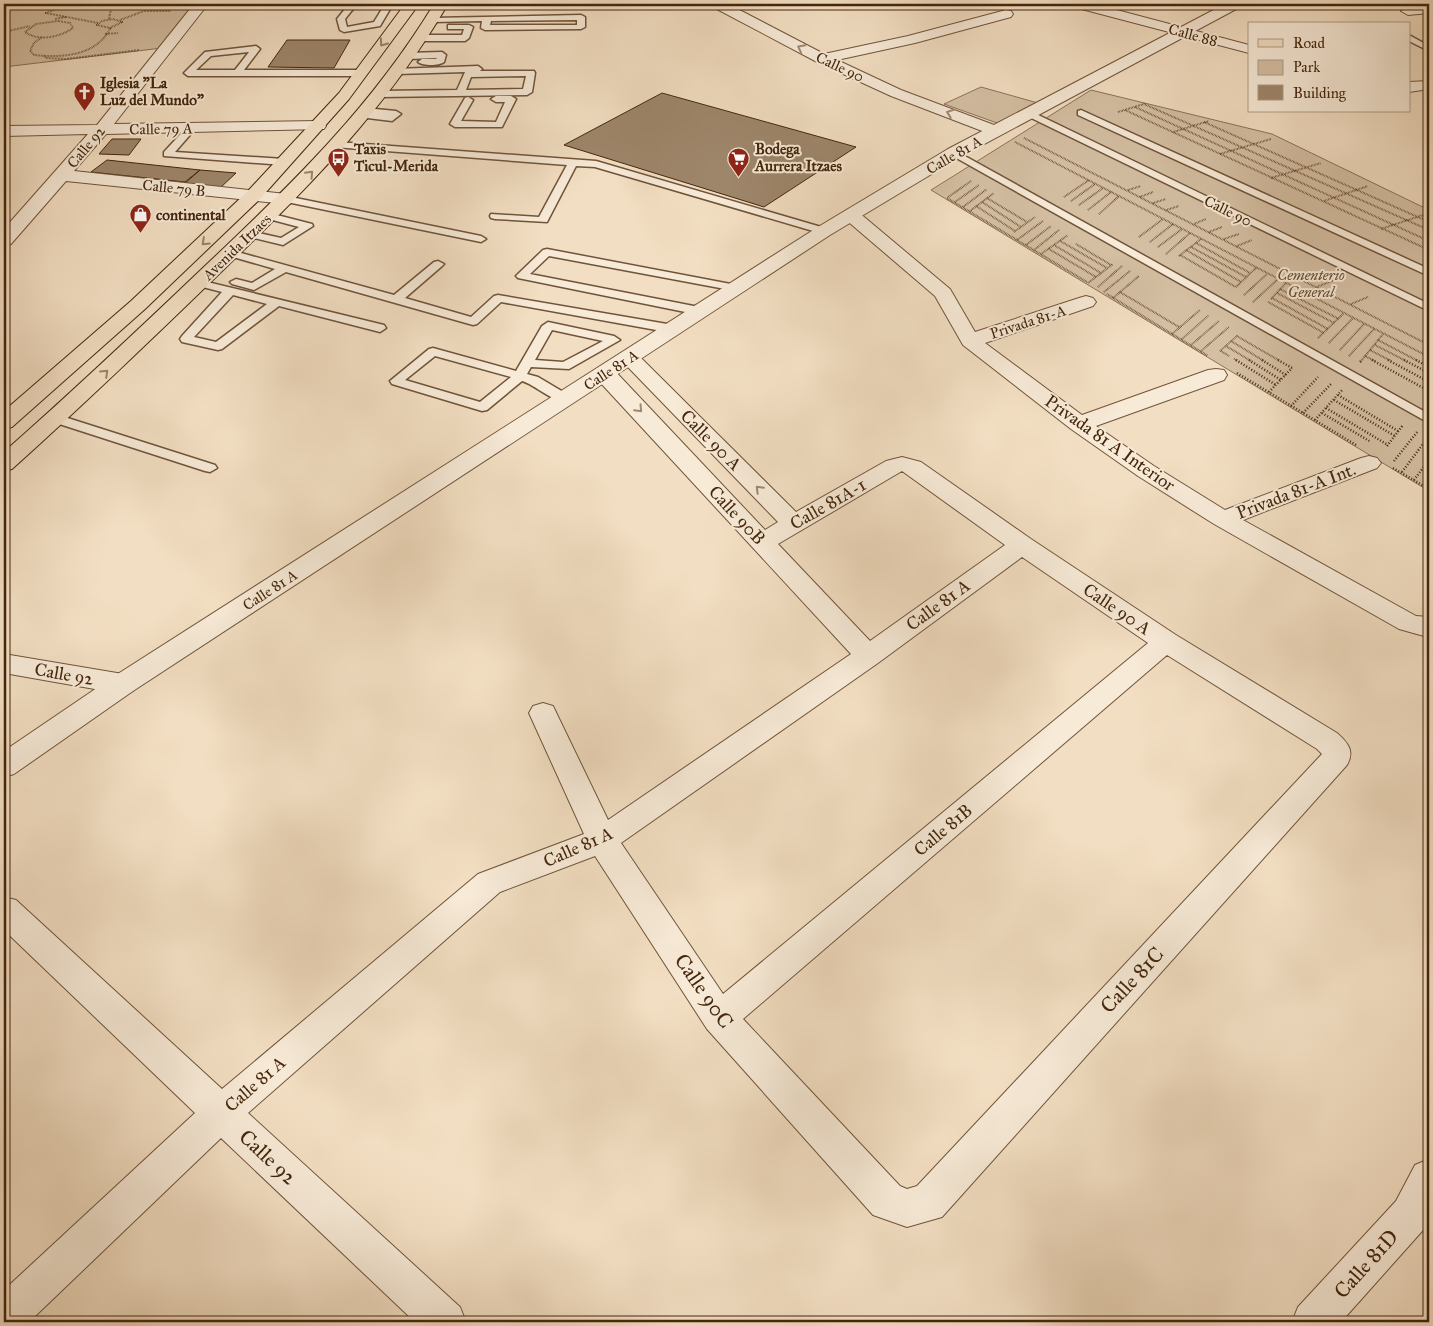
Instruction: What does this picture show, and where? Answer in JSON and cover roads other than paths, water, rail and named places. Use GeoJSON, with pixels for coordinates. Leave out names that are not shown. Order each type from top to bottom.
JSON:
{"type":"FeatureCollection","features":[{"type":"Feature","properties":{"kind":"main road","name":"Avenida Itzaes"},"geometry":{"type":"LineString","coordinates":[[4,422],[138,305],[253,196],[344,96],[412,4]]}},
{"type":"Feature","properties":{"kind":"main road","name":"Avenida Itzaes"},"geometry":{"type":"LineString","coordinates":[[4,464],[79,398],[286,199],[337,145],[399,66]]}},
{"type":"Feature","properties":{"kind":"main road"},"geometry":{"type":"LineString","coordinates":[[344,96],[399,66]]}},
{"type":"Feature","properties":{"kind":"main road"},"geometry":{"type":"LineString","coordinates":[[39,392],[79,398]]}},
{"type":"Feature","properties":{"kind":"street","name":"Calle 92"},"geometry":{"type":"LineString","coordinates":[[4,240],[101,130],[201,4]]}},
{"type":"Feature","properties":{"kind":"street","name":"Calle 90"},"geometry":{"type":"LineString","coordinates":[[718,4],[822,59],[896,93],[1001,134]]}},
{"type":"Feature","properties":{"kind":"street","name":"Calle 88"},"geometry":{"type":"LineString","coordinates":[[1079,4],[1248,49]]}},
{"type":"Feature","properties":{"kind":"street","name":"Calle 81 A"},"geometry":{"type":"LineString","coordinates":[[4,766],[123,684],[824,231],[954,153],[1001,134],[1028,113],[1236,4]]}},
{"type":"Feature","properties":{"kind":"street"},"geometry":{"type":"LineString","coordinates":[[1408,11],[1429,9]]}},
{"type":"Feature","properties":{"kind":"street"},"geometry":{"type":"LineString","coordinates":[[822,59],[910,40],[1006,14]]}},
{"type":"Feature","properties":{"kind":"street"},"geometry":{"type":"LineString","coordinates":[[1410,87],[1429,85]]}},
{"type":"Feature","properties":{"kind":"street","name":"Calle 79 A"},"geometry":{"type":"LineString","coordinates":[[4,131],[318,126]]}},
{"type":"Feature","properties":{"kind":"street","name":"Calle 79 B"},"geometry":{"type":"LineString","coordinates":[[62,175],[286,199]]}},
{"type":"Feature","properties":{"kind":"street","name":"Privada 81 A Interior"},"geometry":{"type":"LineString","coordinates":[[851,215],[943,293],[970,341],[1079,424],[1146,471],[1224,519],[1419,625]]}},
{"type":"Feature","properties":{"kind":"street","name":"Privada 81-A"},"geometry":{"type":"LineString","coordinates":[[970,341],[1086,302]]}},
{"type":"Feature","properties":{"kind":"street","name":"Calle 90 A"},"geometry":{"type":"LineString","coordinates":[[629,357],[793,524]]}},
{"type":"Feature","properties":{"kind":"street"},"geometry":{"type":"LineString","coordinates":[[1079,424],[1220,365]]}},
{"type":"Feature","properties":{"kind":"street","name":"Calle 90B"},"geometry":{"type":"LineString","coordinates":[[605,374],[868,656]]}},
{"type":"Feature","properties":{"kind":"street","name":"Privada 81-A Int."},"geometry":{"type":"LineString","coordinates":[[1224,519],[1373,452]]}},
{"type":"Feature","properties":{"kind":"street","name":"Calle 90 A"},"geometry":{"type":"LineString","coordinates":[[894,466],[902,464],[913,467],[1022,545],[1166,642],[1327,741],[1336,749],[1336,757]]}},
{"type":"Feature","properties":{"kind":"street","name":"Calle 81A-1"},"geometry":{"type":"LineString","coordinates":[[762,542],[894,466]]}},
{"type":"Feature","properties":{"kind":"street","name":"Calle 81 A"},"geometry":{"type":"LineString","coordinates":[[4,1318],[221,1113],[489,883],[602,840],[868,656],[1022,545]]}},
{"type":"Feature","properties":{"kind":"street","name":"Calle 81B"},"geometry":{"type":"LineString","coordinates":[[720,1018],[1166,642]]}},
{"type":"Feature","properties":{"kind":"street","name":"Calle 92"},"geometry":{"type":"LineString","coordinates":[[4,664],[123,684]]}},
{"type":"Feature","properties":{"kind":"street","name":"Calle 90C"},"geometry":{"type":"LineString","coordinates":[[543,713],[602,840],[720,1018],[887,1201],[907,1208],[928,1202]]}},
{"type":"Feature","properties":{"kind":"street","name":"Calle 81C"},"geometry":{"type":"LineString","coordinates":[[928,1202],[1336,757]]}},
{"type":"Feature","properties":{"kind":"street","name":"Calle 92"},"geometry":{"type":"LineString","coordinates":[[4,910],[445,1322]]}},
{"type":"Feature","properties":{"kind":"street","name":"Calle 81D"},"geometry":{"type":"LineString","coordinates":[[1318,1322],[1410,1215],[1429,1178]]}},
{"type":"Feature","properties":{"kind":"lane"},"geometry":{"type":"LineString","coordinates":[[352,4],[341,19],[344,30],[377,24],[388,4]]}},
{"type":"Feature","properties":{"kind":"lane"},"geometry":{"type":"LineString","coordinates":[[399,66],[487,19],[582,17],[581,26],[485,28],[487,19]]}},
{"type":"Feature","properties":{"kind":"lane"},"geometry":{"type":"LineString","coordinates":[[378,21],[399,22]]}},
{"type":"Feature","properties":{"kind":"lane"},"geometry":{"type":"LineString","coordinates":[[1410,38],[1429,48]]}},
{"type":"Feature","properties":{"kind":"lane"},"geometry":{"type":"LineString","coordinates":[[238,73],[256,49],[208,54],[188,73],[238,73],[362,73]]}},
{"type":"Feature","properties":{"kind":"lane"},"geometry":{"type":"LineString","coordinates":[[202,60],[248,60]]}},
{"type":"Feature","properties":{"kind":"lane"},"geometry":{"type":"LineString","coordinates":[[399,66],[486,67]]}},
{"type":"Feature","properties":{"kind":"lane"},"geometry":{"type":"LineString","coordinates":[[399,66],[428,73],[424,83],[399,66]]}},
{"type":"Feature","properties":{"kind":"lane"},"geometry":{"type":"LineString","coordinates":[[399,66],[465,96],[486,99],[511,99],[500,124],[455,124],[465,96],[467,74],[531,74],[527,92],[465,96]]}},
{"type":"Feature","properties":{"kind":"lane","name":"Calle 90"},"geometry":{"type":"LineString","coordinates":[[1028,113],[1225,201],[1429,308]]}},
{"type":"Feature","properties":{"kind":"lane"},"geometry":{"type":"LineString","coordinates":[[1081,113],[1429,273]]}},
{"type":"Feature","properties":{"kind":"lane"},"geometry":{"type":"LineString","coordinates":[[191,128],[167,154],[284,162]]}},
{"type":"Feature","properties":{"kind":"lane"},"geometry":{"type":"LineString","coordinates":[[337,145],[596,164],[824,231]]}},
{"type":"Feature","properties":{"kind":"lane"},"geometry":{"type":"LineString","coordinates":[[954,153],[1426,422]]}},
{"type":"Feature","properties":{"kind":"lane"},"geometry":{"type":"LineString","coordinates":[[495,216],[543,220],[573,162]]}},
{"type":"Feature","properties":{"kind":"lane"},"geometry":{"type":"LineString","coordinates":[[1225,201],[1250,191]]}},
{"type":"Feature","properties":{"kind":"lane"},"geometry":{"type":"LineString","coordinates":[[286,199],[481,239]]}},
{"type":"Feature","properties":{"kind":"lane"},"geometry":{"type":"LineString","coordinates":[[250,234],[283,242],[308,226],[268,216]]}},
{"type":"Feature","properties":{"kind":"lane"},"geometry":{"type":"LineString","coordinates":[[700,311],[522,276],[547,252],[736,288]]}},
{"type":"Feature","properties":{"kind":"lane"},"geometry":{"type":"LineString","coordinates":[[230,253],[473,321],[498,298],[673,329]]}},
{"type":"Feature","properties":{"kind":"lane"},"geometry":{"type":"LineString","coordinates":[[396,300],[438,264]]}},
{"type":"Feature","properties":{"kind":"lane"},"geometry":{"type":"LineString","coordinates":[[203,278],[254,287],[284,268]]}},
{"type":"Feature","properties":{"kind":"lane"},"geometry":{"type":"LineString","coordinates":[[203,278],[230,290],[380,328]]}},
{"type":"Feature","properties":{"kind":"lane"},"geometry":{"type":"LineString","coordinates":[[230,290],[186,339],[218,346],[277,302]]}},
{"type":"Feature","properties":{"kind":"lane"},"geometry":{"type":"LineString","coordinates":[[528,363],[565,366],[614,340],[548,326],[520,376],[482,407],[396,381],[433,352],[520,376],[534,380],[565,399]]}},
{"type":"Feature","properties":{"kind":"lane"},"geometry":{"type":"LineString","coordinates":[[55,418],[210,468]]}},
{"type":"Feature","properties":{"kind":"place","name":"Iglesia \"La Luz del Mundo\""},"geometry":{"type":"Point","coordinates":[84,111]}},
{"type":"Feature","properties":{"kind":"place","name":"Taxis Ticul-Merida"},"geometry":{"type":"Point","coordinates":[338,177]}},
{"type":"Feature","properties":{"kind":"place","name":"Bodega Aurrera Itzaes"},"geometry":{"type":"Point","coordinates":[739,177]}},
{"type":"Feature","properties":{"kind":"place","name":"continental"},"geometry":{"type":"Point","coordinates":[140,234]}},
{"type":"Feature","properties":{"kind":"park label","name":"Cementerio General"},"geometry":{"type":"Point","coordinates":[1311,284]}}]}
